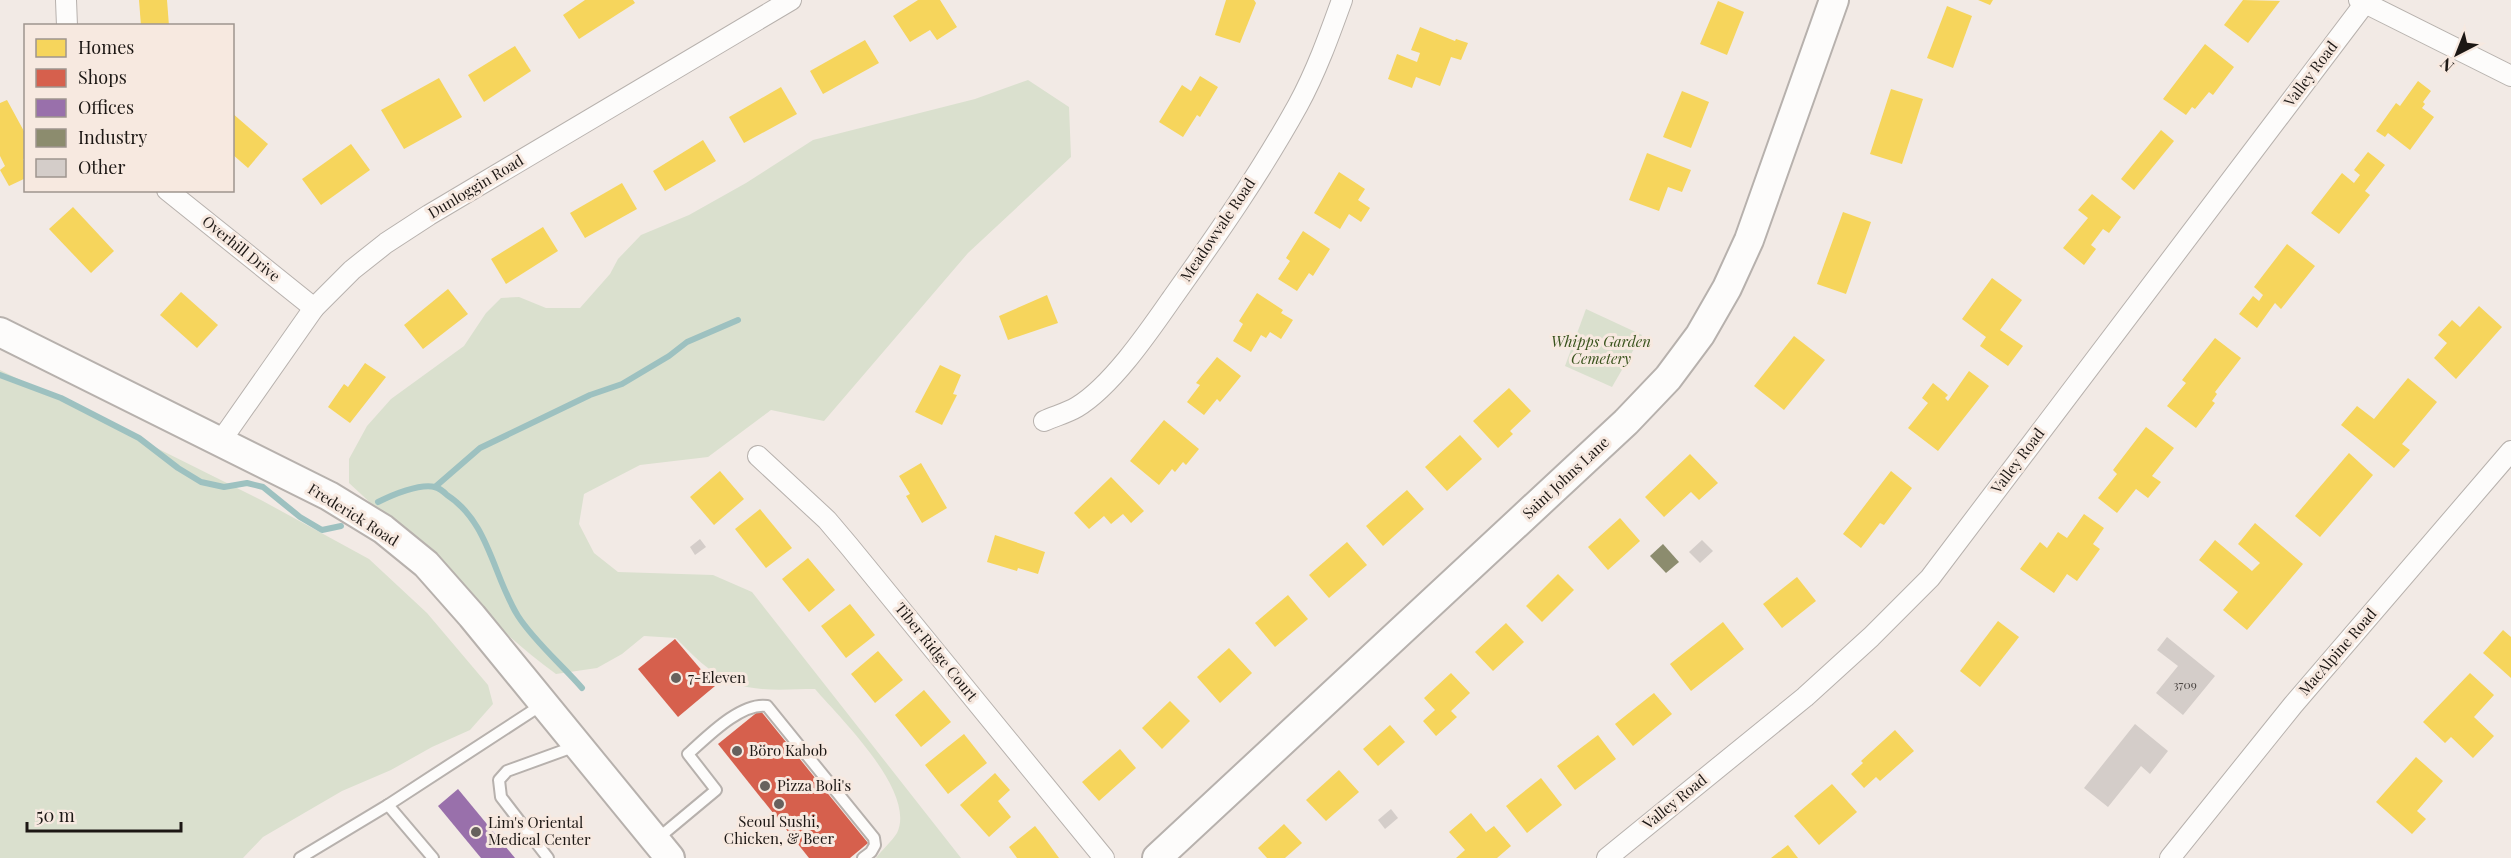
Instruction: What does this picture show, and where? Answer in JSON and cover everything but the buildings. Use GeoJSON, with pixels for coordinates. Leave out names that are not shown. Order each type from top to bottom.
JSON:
{"type":"FeatureCollection","features":[{"type":"Feature","properties":{"kind":"street"},"geometry":{"type":"LineString","coordinates":[[66,0],[67,24]]}},
{"type":"Feature","properties":{"kind":"street","name":"Dunloggin Road"},"geometry":{"type":"LineString","coordinates":[[220,442],[314,308],[386,243],[429,214],[791,0]]}},
{"type":"Feature","properties":{"kind":"street","name":"Meadowvale Road"},"geometry":{"type":"LineString","coordinates":[[1044,421],[1077,407],[1093,394],[1114,374],[1157,320],[1221,228],[1298,105],[1321,56],[1342,0]]}},
{"type":"Feature","properties":{"kind":"street","name":"Saint Johns Lane"},"geometry":{"type":"LineString","coordinates":[[1157,858],[1626,422],[1668,378],[1712,315],[1749,240],[1834,0]]}},
{"type":"Feature","properties":{"kind":"street"},"geometry":{"type":"LineString","coordinates":[[2362,2],[2511,76]]}},
{"type":"Feature","properties":{"kind":"street","name":"Valley Road"},"geometry":{"type":"LineString","coordinates":[[1607,858],[1805,697],[1871,638],[1929,578],[2362,2]]}},
{"type":"Feature","properties":{"kind":"street","name":"Overhill Drive"},"geometry":{"type":"LineString","coordinates":[[169,192],[314,308]]}},
{"type":"Feature","properties":{"kind":"street","name":"Frederick Road"},"geometry":{"type":"LineString","coordinates":[[0,332],[329,496],[383,529],[426,564],[663,849]]}},
{"type":"Feature","properties":{"kind":"street","name":"MacAlpine Road"},"geometry":{"type":"LineString","coordinates":[[2170,858],[2300,697],[2511,451]]}},
{"type":"Feature","properties":{"kind":"street","name":"Tiber Ridge Court"},"geometry":{"type":"LineString","coordinates":[[758,456],[827,520],[1104,858]]}},
{"type":"Feature","properties":{"kind":"lane"},"geometry":{"type":"LineString","coordinates":[[300,858],[388,805],[543,704]]}},
{"type":"Feature","properties":{"kind":"lane"},"geometry":{"type":"LineString","coordinates":[[663,849],[716,790],[688,754],[739,713],[757,704],[767,706],[874,838],[875,845],[863,858]]}},
{"type":"Feature","properties":{"kind":"lane"},"geometry":{"type":"LineString","coordinates":[[548,858],[501,797],[499,780],[507,771],[578,746]]}},
{"type":"Feature","properties":{"kind":"lane"},"geometry":{"type":"LineString","coordinates":[[388,805],[433,858]]}},
{"type":"Feature","properties":{"kind":"green space"},"geometry":{"type":"Polygon","coordinates":[[[1028,80],[1069,107],[1071,157],[968,253],[824,421],[771,410],[708,457],[640,465],[584,494],[579,524],[594,553],[618,572],[713,575],[752,592],[961,858],[876,858],[897,833],[900,816],[896,797],[886,777],[857,736],[815,689],[773,690],[751,688],[731,682],[694,657],[676,638],[644,636],[622,654],[597,668],[556,674],[476,606],[349,483],[349,459],[367,426],[391,399],[464,346],[486,313],[501,298],[519,297],[546,308],[580,308],[610,274],[618,259],[641,235],[689,215],[746,183],[813,140],[975,99],[1028,80]]]}},
{"type":"Feature","properties":{"kind":"green space","name":"Whipps Garden Cemetery"},"geometry":{"type":"Polygon","coordinates":[[[1586,309],[1642,335],[1612,387],[1565,366],[1586,309]]]}},
{"type":"Feature","properties":{"kind":"green space"},"geometry":{"type":"Polygon","coordinates":[[[0,370],[261,500],[369,559],[427,613],[488,685],[493,704],[470,730],[432,747],[391,770],[342,791],[263,837],[243,858],[0,858],[0,370]]]}},
{"type":"Feature","properties":{"kind":"waterway"},"geometry":{"type":"LineString","coordinates":[[435,487],[480,448],[590,395],[622,384],[669,356],[687,342],[738,320]]}},
{"type":"Feature","properties":{"kind":"waterway"},"geometry":{"type":"LineString","coordinates":[[0,375],[61,398],[139,438],[178,468],[201,482],[224,487],[247,483],[263,487],[300,517],[322,530],[341,526]]}},
{"type":"Feature","properties":{"kind":"waterway"},"geometry":{"type":"LineString","coordinates":[[378,502],[406,490],[429,486],[440,489],[461,506],[481,535],[518,616],[540,644],[582,688]]}},
{"type":"Feature","properties":{"kind":"place","name":"7-Eleven"},"geometry":{"type":"Point","coordinates":[676,678]}},
{"type":"Feature","properties":{"kind":"place","name":"Böro Kabob"},"geometry":{"type":"Point","coordinates":[737,751]}},
{"type":"Feature","properties":{"kind":"place","name":"Pizza Boli's"},"geometry":{"type":"Point","coordinates":[765,786]}},
{"type":"Feature","properties":{"kind":"place","name":"Seoul Sushi, Chicken, & Beer"},"geometry":{"type":"Point","coordinates":[779,804]}},
{"type":"Feature","properties":{"kind":"place","name":"Lim's Oriental Medical Center"},"geometry":{"type":"Point","coordinates":[476,832]}}]}
